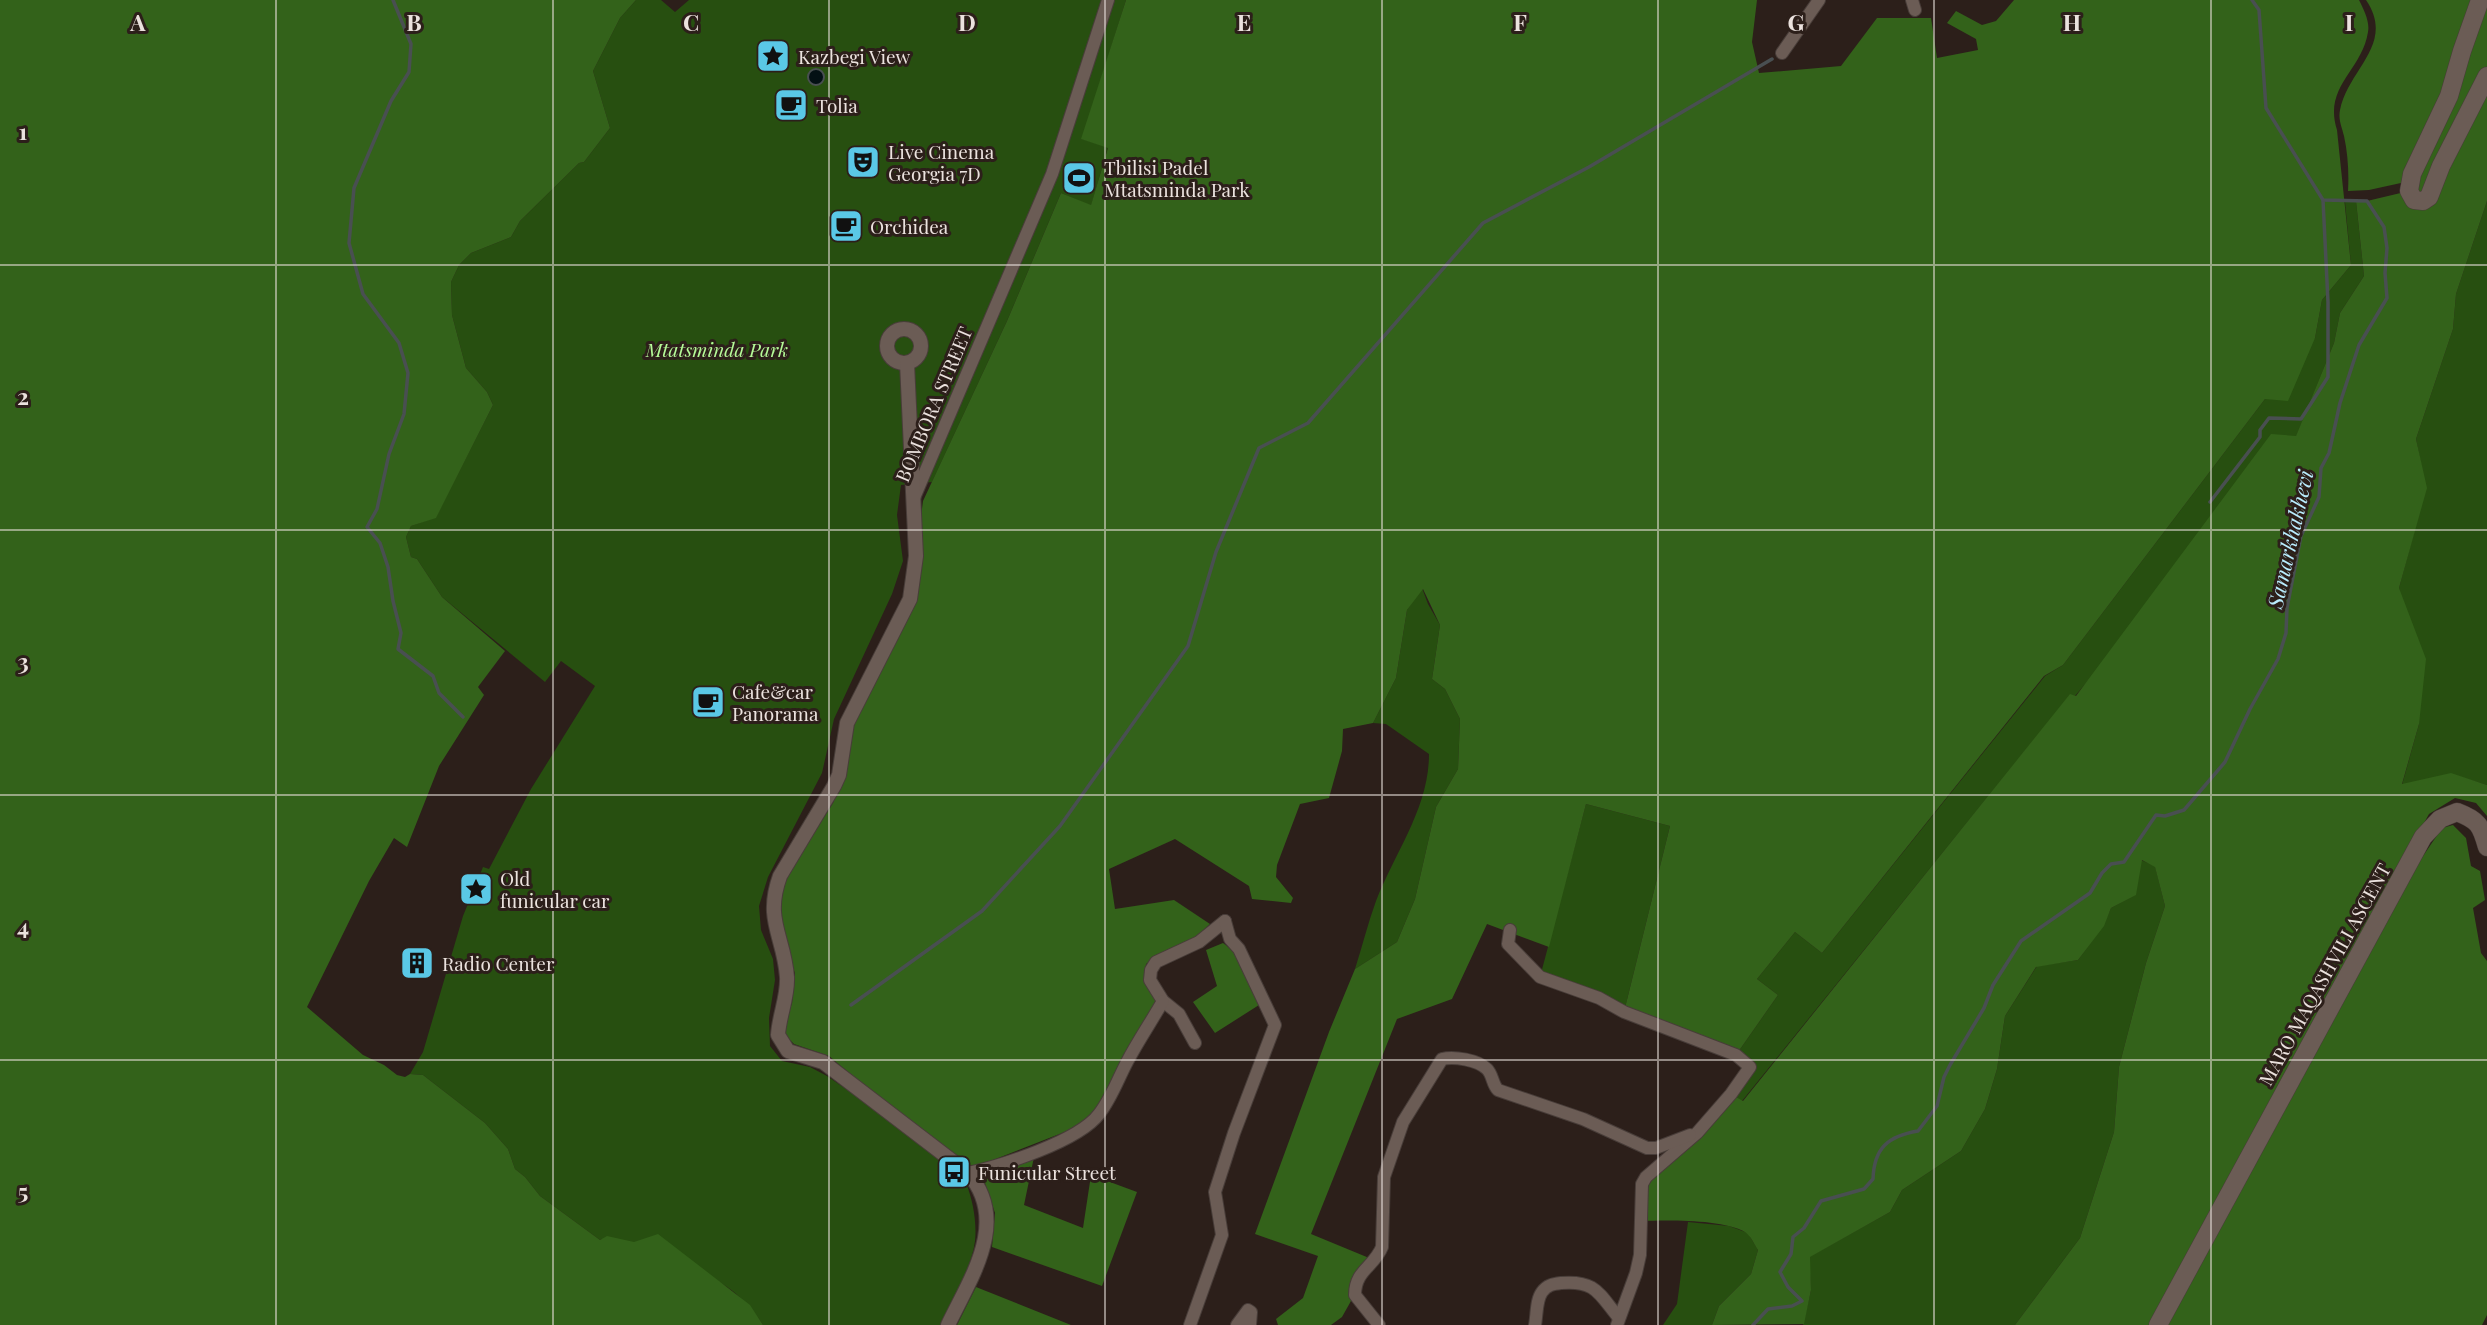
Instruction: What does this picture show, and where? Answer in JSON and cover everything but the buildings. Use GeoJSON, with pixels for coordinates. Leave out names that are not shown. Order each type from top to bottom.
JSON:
{"type":"FeatureCollection","features":[{"type":"Feature","properties":{"kind":"main road"},"geometry":{"type":"LineString","coordinates":[[2480,0],[2449,96],[2412,174],[2409,191],[2414,200],[2420,202],[2429,197],[2446,156],[2487,76]]}},
{"type":"Feature","properties":{"kind":"main road","name":"MARO MAQASHVILI ASCENT"},"geometry":{"type":"LineString","coordinates":[[2158,1325],[2423,836],[2440,819],[2457,812],[2471,818],[2482,828],[2487,846]]}},
{"type":"Feature","properties":{"kind":"street","name":"BOMBORA STREET"},"geometry":{"type":"LineString","coordinates":[[948,1325],[985,1245],[987,1213],[980,1187],[968,1173],[823,1062],[788,1051],[778,1035],[787,979],[772,908],[774,892],[794,851],[839,775],[848,723],[910,599],[916,556],[914,498],[1052,174],[1108,0]]}},
{"type":"Feature","properties":{"kind":"street"},"geometry":{"type":"LineString","coordinates":[[1782,53],[1819,0]]}},
{"type":"Feature","properties":{"kind":"street"},"geometry":{"type":"LineString","coordinates":[[907,363],[914,498]]}},
{"type":"Feature","properties":{"kind":"street"},"geometry":{"type":"LineString","coordinates":[[1190,1325],[1222,1235],[1215,1192],[1275,1025],[1239,949],[1230,939],[1228,921],[1199,942],[1153,966],[1150,980],[1163,1001],[1180,1014],[1195,1043]]}},
{"type":"Feature","properties":{"kind":"street"},"geometry":{"type":"LineString","coordinates":[[1510,930],[1508,944],[1540,977],[1736,1055],[1750,1067],[1697,1133],[1646,1177],[1642,1184],[1638,1264],[1618,1322]]}},
{"type":"Feature","properties":{"kind":"street"},"geometry":{"type":"LineString","coordinates":[[968,1173],[993,1168],[1086,1127],[1100,1115],[1163,1001]]}},
{"type":"Feature","properties":{"kind":"street"},"geometry":{"type":"LineString","coordinates":[[1378,1325],[1354,1296],[1355,1286],[1361,1272],[1378,1256],[1382,1247],[1384,1177],[1403,1122],[1442,1059],[1449,1057],[1470,1061],[1484,1067],[1498,1090],[1583,1119],[1647,1148],[1656,1148],[1697,1133]]}},
{"type":"Feature","properties":{"kind":"street"},"geometry":{"type":"LineString","coordinates":[[1535,1325],[1543,1290],[1550,1285],[1577,1282],[1594,1288],[1618,1322]]}},
{"type":"Feature","properties":{"kind":"street"},"geometry":{"type":"LineString","coordinates":[[1237,1325],[1248,1310],[1251,1312],[1250,1325]]}},
{"type":"Feature","properties":{"kind":"green space"},"geometry":{"type":"Polygon","coordinates":[[[0,0],[636,0],[620,18],[593,71],[610,128],[584,162],[579,163],[520,221],[511,237],[471,253],[459,265],[451,282],[452,315],[466,368],[487,392],[493,405],[436,518],[411,526],[406,537],[411,557],[417,559],[442,597],[505,651],[478,687],[484,695],[439,766],[407,847],[394,838],[369,881],[307,1007],[363,1055],[397,1075],[423,1075],[485,1123],[508,1149],[515,1169],[540,1196],[600,1240],[607,1236],[634,1242],[658,1234],[750,1305],[763,1325],[0,1325],[0,0]]]}},
{"type":"Feature","properties":{"kind":"green space","name":"Mtatsminda Park"},"geometry":{"type":"Polygon","coordinates":[[[636,0],[661,0],[675,12],[689,0],[1126,0],[1082,139],[1108,147],[1091,206],[1061,193],[1007,321],[932,482],[901,485],[897,515],[903,561],[892,594],[834,719],[822,773],[768,877],[759,906],[761,930],[773,959],[775,980],[769,1018],[770,1046],[782,1061],[810,1067],[827,1076],[902,1128],[943,1159],[966,1183],[974,1212],[975,1241],[966,1272],[941,1325],[763,1325],[750,1307],[728,1287],[711,1277],[642,1246],[610,1238],[600,1240],[540,1196],[515,1169],[508,1149],[485,1123],[423,1075],[410,1074],[423,1052],[463,916],[483,867],[489,869],[531,789],[595,686],[561,661],[545,682],[442,597],[417,559],[411,557],[406,537],[411,526],[436,517],[493,405],[487,392],[466,368],[452,315],[451,282],[459,265],[471,253],[511,237],[520,221],[579,163],[584,162],[610,128],[593,71],[620,18],[636,0]]]}},
{"type":"Feature","properties":{"kind":"green space"},"geometry":{"type":"Polygon","coordinates":[[[1126,0],[1757,0],[1752,42],[1759,73],[1841,66],[1877,18],[1931,18],[1937,58],[1978,50],[1976,39],[1947,23],[1956,11],[1982,25],[1996,21],[2014,0],[2359,0],[2368,24],[2359,58],[2339,90],[2334,115],[2351,265],[2322,300],[2315,338],[2288,401],[2265,399],[2063,665],[2044,676],[1822,953],[1795,932],[1757,979],[1778,995],[1736,1055],[1624,1012],[1670,826],[1586,804],[1549,947],[1487,924],[1452,999],[1397,1019],[1311,1234],[1374,1260],[1342,1317],[1331,1325],[1278,1325],[1276,1319],[1303,1298],[1318,1256],[1255,1234],[1355,969],[1397,942],[1415,899],[1436,807],[1458,769],[1460,719],[1445,689],[1432,679],[1440,625],[1423,589],[1407,610],[1396,678],[1373,723],[1343,729],[1342,751],[1329,798],[1300,804],[1277,865],[1276,877],[1293,898],[1291,903],[1252,899],[1249,886],[1175,839],[1109,869],[1115,909],[1174,900],[1210,924],[1194,939],[1161,953],[1146,964],[1145,979],[1158,1001],[1094,1114],[1080,1126],[970,1169],[829,1056],[794,1044],[786,1036],[785,1024],[792,1003],[795,973],[784,944],[778,904],[782,884],[833,803],[842,781],[851,726],[899,632],[923,501],[1007,321],[1061,193],[1091,205],[1108,148],[1081,139],[1126,0]]]}},
{"type":"Feature","properties":{"kind":"green space"},"geometry":{"type":"Polygon","coordinates":[[[2366,0],[2487,0],[2487,201],[2456,294],[2453,329],[2416,439],[2427,488],[2399,588],[2426,659],[2419,724],[2402,784],[2451,773],[2487,785],[2487,816],[2476,803],[2455,798],[2429,814],[2185,1257],[2151,1325],[2015,1325],[2080,1238],[2114,1132],[2119,1067],[2146,963],[2165,906],[2155,867],[2142,860],[2136,895],[2111,908],[2104,926],[2078,960],[2036,967],[2005,1016],[1997,1069],[1985,1109],[1961,1151],[1902,1190],[1890,1212],[1810,1257],[1811,1290],[1804,1324],[1712,1325],[1719,1306],[1751,1274],[1758,1250],[1745,1232],[1723,1225],[1694,1221],[1641,1221],[1642,1184],[1731,1094],[1743,1101],[2070,694],[2076,696],[2271,434],[2296,436],[2334,343],[2340,313],[2364,276],[2356,201],[2409,191],[2410,181],[2369,190],[2348,191],[2347,157],[2340,114],[2345,95],[2367,56],[2376,30],[2374,16],[2366,0]]]}},
{"type":"Feature","properties":{"kind":"green space"},"geometry":{"type":"Polygon","coordinates":[[[2356,201],[2364,276],[2340,313],[2334,343],[2296,437],[2075,696],[2070,695],[1742,1101],[1731,1094],[1750,1067],[1736,1055],[1778,995],[1757,979],[1795,932],[1822,953],[2045,676],[2063,665],[2265,399],[2315,338],[2322,300],[2351,265],[2345,202],[2356,201]]]}},
{"type":"Feature","properties":{"kind":"green space"},"geometry":{"type":"Polygon","coordinates":[[[2487,201],[2487,785],[2451,774],[2402,785],[2419,724],[2399,588],[2426,488],[2416,439],[2453,329],[2456,294],[2487,201]]]}},
{"type":"Feature","properties":{"kind":"green space"},"geometry":{"type":"Polygon","coordinates":[[[1422,588],[1440,625],[1432,679],[1445,689],[1460,719],[1458,769],[1436,807],[1415,899],[1397,942],[1355,969],[1376,901],[1410,829],[1428,774],[1429,754],[1386,724],[1373,723],[1396,678],[1407,610],[1422,588]]]}},
{"type":"Feature","properties":{"kind":"green space"},"geometry":{"type":"Polygon","coordinates":[[[1586,804],[1670,826],[1624,1012],[1540,977],[1586,804]]]}},
{"type":"Feature","properties":{"kind":"green space"},"geometry":{"type":"Polygon","coordinates":[[[2453,825],[2466,838],[2471,866],[2480,871],[2485,900],[2473,908],[2481,953],[2487,961],[2487,1315],[2482,1325],[2165,1325],[2400,890],[2442,828],[2453,825]]]}},
{"type":"Feature","properties":{"kind":"green space"},"geometry":{"type":"Polygon","coordinates":[[[2141,860],[2155,866],[2165,906],[2146,963],[2119,1067],[2114,1132],[2080,1238],[2015,1325],[1803,1325],[1811,1290],[1809,1257],[1890,1212],[1902,1190],[1961,1151],[1985,1109],[1997,1069],[2005,1016],[2037,966],[2078,960],[2103,926],[2111,908],[2135,895],[2141,860]]]}},
{"type":"Feature","properties":{"kind":"green space"},"geometry":{"type":"Polygon","coordinates":[[[1223,943],[1236,953],[1259,1005],[1215,1033],[1193,1002],[1217,986],[1206,950],[1223,943]]]}},
{"type":"Feature","properties":{"kind":"green space"},"geometry":{"type":"Polygon","coordinates":[[[1034,1157],[1024,1205],[1083,1228],[1091,1175],[1137,1192],[1102,1286],[992,1247],[995,1213],[982,1174],[1034,1157]]]}},
{"type":"Feature","properties":{"kind":"green space"},"geometry":{"type":"Polygon","coordinates":[[[1688,1222],[1729,1226],[1748,1233],[1758,1250],[1751,1274],[1719,1306],[1712,1325],[1663,1325],[1677,1304],[1688,1222]]]}},
{"type":"Feature","properties":{"kind":"green space"},"geometry":{"type":"Polygon","coordinates":[[[976,1287],[1071,1325],[957,1325],[976,1287]]]}},
{"type":"Feature","properties":{"kind":"shaded area"},"geometry":{"type":"Polygon","coordinates":[[[816,69],[824,77],[816,85],[808,77],[816,69]]]}},
{"type":"Feature","properties":{"kind":"waterway"},"geometry":{"type":"LineString","coordinates":[[393,0],[411,44],[409,72],[391,101],[354,188],[349,243],[363,294],[399,343],[408,373],[404,414],[389,454],[377,509],[367,527],[380,543],[388,567],[401,633],[398,649],[433,676],[439,693],[463,717]]}},
{"type":"Feature","properties":{"kind":"waterway","name":"Samarkhakhevi"},"geometry":{"type":"LineString","coordinates":[[1753,1325],[1768,1309],[1792,1306],[1802,1301],[1788,1287],[1780,1272],[1791,1254],[1793,1237],[1804,1228],[1821,1201],[1864,1189],[1873,1179],[1876,1159],[1885,1145],[1898,1136],[1918,1131],[1937,1106],[1950,1065],[1984,1008],[1993,985],[2021,941],[2090,893],[2111,864],[2124,862],[2156,815],[2165,816],[2184,810],[2225,762],[2278,659],[2286,633],[2287,608],[2301,536],[2319,497],[2321,468],[2329,453],[2340,403],[2359,345],[2387,298],[2387,248],[2384,227],[2367,201],[2323,200],[2266,108],[2259,10],[2252,0]]}},
{"type":"Feature","properties":{"kind":"waterway"},"geometry":{"type":"LineString","coordinates":[[851,1005],[982,911],[1060,826],[1188,646],[1216,552],[1259,448],[1308,423],[1483,223],[1589,167],[1772,59]]}},
{"type":"Feature","properties":{"kind":"waterway"},"geometry":{"type":"LineString","coordinates":[[2210,502],[2260,437],[2260,430],[2269,418],[2301,419],[2328,377],[2328,302],[2323,200]]}},
{"type":"Feature","properties":{"kind":"place","name":"Kazbegi View"},"geometry":{"type":"Point","coordinates":[773,56]}},
{"type":"Feature","properties":{"kind":"place","name":"Tolia"},"geometry":{"type":"Point","coordinates":[791,105]}},
{"type":"Feature","properties":{"kind":"place","name":"Live Cinema Georgia 7D"},"geometry":{"type":"Point","coordinates":[863,162]}},
{"type":"Feature","properties":{"kind":"place","name":"Tbilisi Padel Mtatsminda Park"},"geometry":{"type":"Point","coordinates":[1079,178]}},
{"type":"Feature","properties":{"kind":"place","name":"Orchidea"},"geometry":{"type":"Point","coordinates":[846,226]}},
{"type":"Feature","properties":{"kind":"place","name":"Cafe&car Panorama"},"geometry":{"type":"Point","coordinates":[708,702]}},
{"type":"Feature","properties":{"kind":"place","name":"Old funicular car"},"geometry":{"type":"Point","coordinates":[476,889]}},
{"type":"Feature","properties":{"kind":"place","name":"Radio Center"},"geometry":{"type":"Point","coordinates":[417,963]}},
{"type":"Feature","properties":{"kind":"place","name":"Funicular Street"},"geometry":{"type":"Point","coordinates":[954,1172]}}]}
